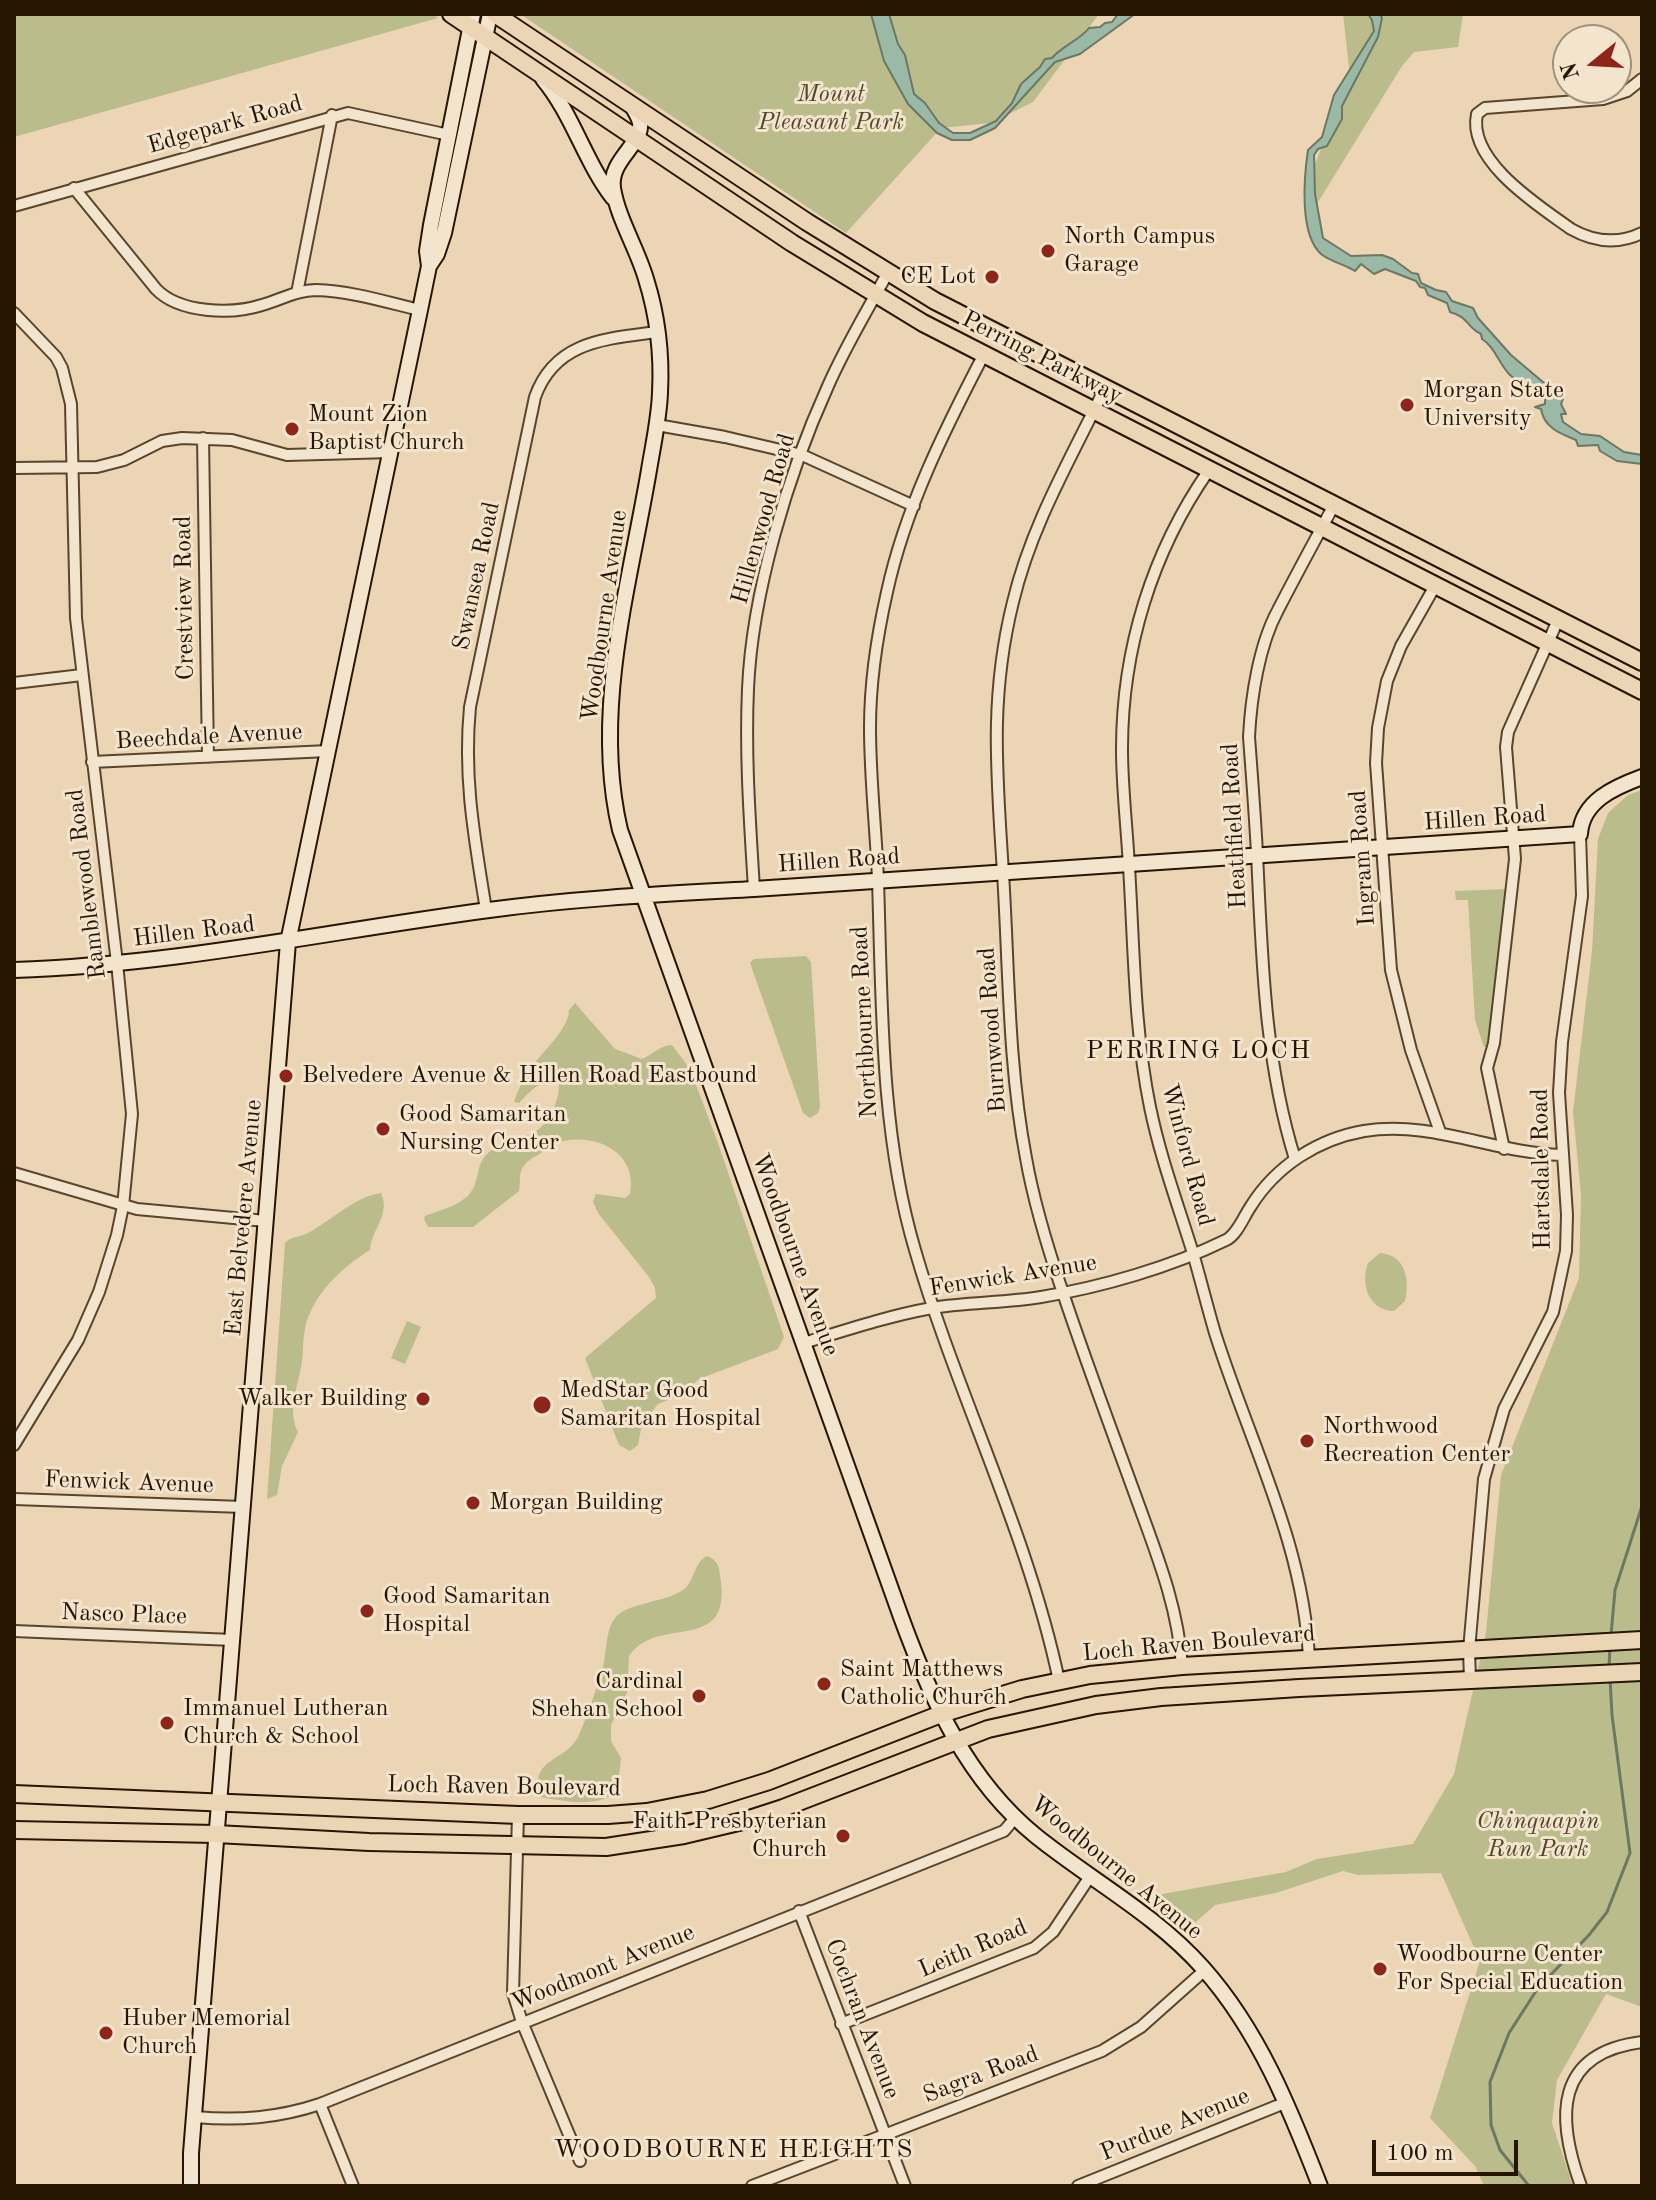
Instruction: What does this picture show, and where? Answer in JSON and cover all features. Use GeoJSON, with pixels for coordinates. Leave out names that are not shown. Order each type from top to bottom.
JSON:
{"type":"FeatureCollection","features":[{"type":"Feature","properties":{"kind":"main road","name":"Perring Parkway"},"geometry":{"type":"LineString","coordinates":[[451,14],[472,21],[486,38],[875,296],[983,356],[1642,691]]}},
{"type":"Feature","properties":{"kind":"main road","name":"Perring Parkway"},"geometry":{"type":"LineString","coordinates":[[493,14],[887,274],[1642,662]]}},
{"type":"Feature","properties":{"kind":"main road","name":"Loch Raven Boulevard"},"geometry":{"type":"LineString","coordinates":[[14,1794],[518,1815],[647,1812],[708,1800],[781,1777],[941,1714],[994,1697],[1090,1675],[1182,1666],[1642,1640]]}},
{"type":"Feature","properties":{"kind":"main road"},"geometry":{"type":"LineString","coordinates":[[1248,1662],[1248,1692]]}},
{"type":"Feature","properties":{"kind":"main road","name":"Loch Raven Boulevard"},"geometry":{"type":"LineString","coordinates":[[14,1830],[606,1847],[712,1829],[783,1808],[956,1740],[1017,1722],[1096,1705],[1248,1692],[1642,1672]]}},
{"type":"Feature","properties":{"kind":"main road"},"geometry":{"type":"LineString","coordinates":[[1090,1675],[1096,1705]]}},
{"type":"Feature","properties":{"kind":"street","name":"East Belvedere Avenue"},"geometry":{"type":"LineString","coordinates":[[429,266],[444,233],[493,14]]}},
{"type":"Feature","properties":{"kind":"street","name":"East Belvedere Avenue"},"geometry":{"type":"LineString","coordinates":[[191,2186],[216,1834],[288,942],[429,266],[427,251],[431,225],[472,21]]}},
{"type":"Feature","properties":{"kind":"street","name":"Woodbourne Avenue"},"geometry":{"type":"LineString","coordinates":[[533,67],[557,96],[602,185],[616,202]]}},
{"type":"Feature","properties":{"kind":"street"},"geometry":{"type":"LineString","coordinates":[[1642,79],[1627,91],[1603,99],[1485,108],[1475,120],[1497,171],[1564,224],[1583,236],[1600,240],[1622,240],[1642,233]]}},
{"type":"Feature","properties":{"kind":"street"},"geometry":{"type":"LineString","coordinates":[[632,106],[640,123],[636,138]]}},
{"type":"Feature","properties":{"kind":"street","name":"Edgepark Road"},"geometry":{"type":"LineString","coordinates":[[14,206],[332,115],[348,113],[449,135]]}},
{"type":"Feature","properties":{"kind":"street"},"geometry":{"type":"LineString","coordinates":[[297,293],[332,115]]}},
{"type":"Feature","properties":{"kind":"street","name":"Woodbourne Avenue"},"geometry":{"type":"LineString","coordinates":[[636,138],[615,169],[612,183],[616,202],[646,279],[657,332],[660,383],[657,425],[618,651],[609,732],[615,809],[643,894],[906,1629],[941,1714],[988,1787],[1035,1836],[1154,1921],[1205,1970],[1255,2040],[1287,2102],[1320,2186]]}},
{"type":"Feature","properties":{"kind":"street"},"geometry":{"type":"LineString","coordinates":[[74,188],[156,289],[175,304],[192,309],[249,308],[297,293],[332,291],[420,310]]}},
{"type":"Feature","properties":{"kind":"street","name":"Hillenwood Road"},"geometry":{"type":"LineString","coordinates":[[754,889],[747,772],[751,656],[758,605],[802,455],[827,388],[887,274]]}},
{"type":"Feature","properties":{"kind":"street","name":"Ramblewood Road"},"geometry":{"type":"LineString","coordinates":[[14,313],[48,347],[62,368],[71,404],[73,585],[132,1114],[123,1206],[114,1244],[85,1327],[14,1445]]}},
{"type":"Feature","properties":{"kind":"street","name":"Swansea Road"},"geometry":{"type":"LineString","coordinates":[[486,910],[471,818],[466,746],[470,707],[535,397],[552,366],[575,349],[597,341],[657,332]]}},
{"type":"Feature","properties":{"kind":"street","name":"Northbourne Road"},"geometry":{"type":"LineString","coordinates":[[983,356],[951,417],[914,506],[887,592],[872,681],[870,728],[881,970],[893,1149],[913,1245],[1040,1604],[1059,1681]]}},
{"type":"Feature","properties":{"kind":"street","name":"Burnwood Road"},"geometry":{"type":"LineString","coordinates":[[1105,388],[1053,490],[1033,538],[1004,637],[995,742],[1010,1011],[1024,1146],[1038,1213],[1063,1293],[1168,1588],[1180,1639],[1182,1666]]}},
{"type":"Feature","properties":{"kind":"street"},"geometry":{"type":"LineString","coordinates":[[657,425],[802,455],[914,506]]}},
{"type":"Feature","properties":{"kind":"street"},"geometry":{"type":"LineString","coordinates":[[14,468],[111,464],[162,441],[203,438],[239,441],[287,455],[391,452]]}},
{"type":"Feature","properties":{"kind":"street","name":"Crestview Road"},"geometry":{"type":"LineString","coordinates":[[203,438],[208,757]]}},
{"type":"Feature","properties":{"kind":"street","name":"Winford Road"},"geometry":{"type":"LineString","coordinates":[[1209,470],[1190,497],[1157,566],[1132,649],[1124,701],[1122,751],[1139,1039],[1162,1158],[1216,1334],[1292,1551],[1305,1607],[1309,1659]]}},
{"type":"Feature","properties":{"kind":"street","name":"Heathfield Road"},"geometry":{"type":"LineString","coordinates":[[1295,1159],[1275,1083],[1269,1041],[1249,737],[1257,674],[1277,611],[1334,505]]}},
{"type":"Feature","properties":{"kind":"street","name":"Ingram Road"},"geometry":{"type":"LineString","coordinates":[[1435,586],[1401,646],[1381,707],[1376,763],[1391,970],[1411,1050],[1440,1132]]}},
{"type":"Feature","properties":{"kind":"street","name":"Hartsdale Road"},"geometry":{"type":"LineString","coordinates":[[1504,1149],[1487,1068],[1494,1043],[1515,859],[1506,747],[1508,732],[1558,620]]}},
{"type":"Feature","properties":{"kind":"street"},"geometry":{"type":"LineString","coordinates":[[14,683],[82,675]]}},
{"type":"Feature","properties":{"kind":"street","name":"Beechdale Avenue"},"geometry":{"type":"LineString","coordinates":[[92,762],[328,751]]}},
{"type":"Feature","properties":{"kind":"street","name":"Hillen Road"},"geometry":{"type":"LineString","coordinates":[[14,970],[187,957],[486,910],[643,894],[1580,834],[1584,817],[1606,793],[1642,777]]}},
{"type":"Feature","properties":{"kind":"street","name":"Hartsdale Road"},"geometry":{"type":"LineString","coordinates":[[1470,1680],[1469,1650],[1480,1501],[1490,1450],[1504,1409],[1553,1312],[1561,1285],[1567,1225],[1561,1155],[1560,1067],[1582,896],[1580,834]]}},
{"type":"Feature","properties":{"kind":"street","name":"Fenwick Avenue"},"geometry":{"type":"LineString","coordinates":[[804,1343],[870,1321],[933,1308],[1063,1293],[1108,1282],[1193,1253],[1231,1238],[1264,1188],[1295,1159],[1323,1143],[1360,1132],[1402,1128],[1440,1132],[1504,1149],[1561,1155]]}},
{"type":"Feature","properties":{"kind":"street"},"geometry":{"type":"LineString","coordinates":[[14,1173],[123,1206],[188,1216],[266,1221]]}},
{"type":"Feature","properties":{"kind":"street","name":"Fenwick Avenue"},"geometry":{"type":"LineString","coordinates":[[14,1499],[243,1507]]}},
{"type":"Feature","properties":{"kind":"street","name":"Nasco Place"},"geometry":{"type":"LineString","coordinates":[[14,1631],[233,1640]]}},
{"type":"Feature","properties":{"kind":"street"},"geometry":{"type":"LineString","coordinates":[[518,1815],[512,1983],[522,2022],[580,2161]]}},
{"type":"Feature","properties":{"kind":"street","name":"Woodmont Avenue"},"geometry":{"type":"LineString","coordinates":[[195,2117],[255,2119],[281,2116],[320,2104],[1004,1831],[1016,1817]]}},
{"type":"Feature","properties":{"kind":"street","name":"Leith Road"},"geometry":{"type":"LineString","coordinates":[[841,2024],[1034,1948],[1053,1932],[1091,1875]]}},
{"type":"Feature","properties":{"kind":"street","name":"Cochran Avenue"},"geometry":{"type":"LineString","coordinates":[[799,1911],[905,2186]]}},
{"type":"Feature","properties":{"kind":"street","name":"Sagra Road"},"geometry":{"type":"LineString","coordinates":[[752,2186],[1116,2044],[1141,2027],[1205,1970]]}},
{"type":"Feature","properties":{"kind":"street"},"geometry":{"type":"LineString","coordinates":[[1581,2186],[1565,2128],[1565,2113],[1572,2085],[1579,2072],[1607,2049],[1642,2042]]}},
{"type":"Feature","properties":{"kind":"street","name":"Purdue Avenue"},"geometry":{"type":"LineString","coordinates":[[1078,2186],[1287,2102]]}},
{"type":"Feature","properties":{"kind":"street"},"geometry":{"type":"LineString","coordinates":[[320,2104],[353,2186]]}},
{"type":"Feature","properties":{"kind":"green space"},"geometry":{"type":"Polygon","coordinates":[[[14,14],[433,14],[438,18],[14,137],[14,14]]]}},
{"type":"Feature","properties":{"kind":"green space","name":"Mount Pleasant Park"},"geometry":{"type":"Polygon","coordinates":[[[520,14],[1099,14],[1033,102],[991,123],[941,128],[846,233],[520,14]]]}},
{"type":"Feature","properties":{"kind":"green space"},"geometry":{"type":"Polygon","coordinates":[[[1343,14],[1463,14],[1458,47],[1414,52],[1402,66],[1315,207],[1309,179],[1350,76],[1343,14]]]}},
{"type":"Feature","properties":{"kind":"green space","name":"Chinquapin Run Park"},"geometry":{"type":"Polygon","coordinates":[[[1642,790],[1642,2007],[1606,1994],[1557,2080],[1552,2123],[1573,2186],[1484,2186],[1475,2166],[1430,2118],[1480,1961],[1441,1873],[1358,1875],[1343,1871],[1276,1893],[1215,1905],[1188,1929],[1159,1903],[1162,1894],[1286,1872],[1317,1859],[1413,1844],[1454,1774],[1486,1633],[1501,1475],[1579,1278],[1581,1195],[1573,1112],[1592,951],[1598,839],[1608,813],[1628,795],[1642,790]]]}},
{"type":"Feature","properties":{"kind":"green space"},"geometry":{"type":"Polygon","coordinates":[[[1508,889],[1489,1046],[1484,1047],[1475,1020],[1468,900],[1456,900],[1455,891],[1508,889]]]}},
{"type":"Feature","properties":{"kind":"green space"},"geometry":{"type":"Polygon","coordinates":[[[806,956],[811,962],[820,1107],[818,1113],[810,1118],[803,1113],[750,963],[754,959],[806,956]]]}},
{"type":"Feature","properties":{"kind":"green space"},"geometry":{"type":"Polygon","coordinates":[[[575,1003],[615,1049],[642,1059],[672,1045],[690,1069],[784,1337],[778,1349],[699,1379],[683,1394],[658,1404],[642,1424],[638,1445],[630,1451],[619,1445],[585,1358],[656,1298],[649,1277],[598,1213],[593,1202],[596,1194],[625,1198],[630,1194],[631,1178],[627,1165],[619,1155],[596,1142],[567,1140],[553,1144],[523,1167],[519,1191],[473,1227],[428,1227],[424,1219],[454,1205],[472,1191],[481,1162],[494,1148],[529,1135],[545,1123],[556,1103],[559,1084],[542,1084],[519,1103],[514,1102],[526,1075],[558,1035],[575,1003]]]}},
{"type":"Feature","properties":{"kind":"green space"},"geometry":{"type":"Polygon","coordinates":[[[381,1193],[384,1208],[370,1250],[329,1284],[308,1317],[294,1402],[298,1432],[282,1466],[277,1495],[267,1499],[285,1243],[308,1233],[362,1199],[381,1193]]]}},
{"type":"Feature","properties":{"kind":"green space"},"geometry":{"type":"Polygon","coordinates":[[[1380,1253],[1396,1258],[1406,1277],[1405,1301],[1394,1311],[1378,1306],[1366,1287],[1368,1263],[1380,1253]]]}},
{"type":"Feature","properties":{"kind":"green space"},"geometry":{"type":"Polygon","coordinates":[[[407,1321],[421,1327],[405,1364],[391,1358],[407,1321]]]}},
{"type":"Feature","properties":{"kind":"green space"},"geometry":{"type":"Polygon","coordinates":[[[707,1556],[715,1561],[720,1571],[721,1600],[716,1616],[705,1625],[691,1630],[657,1637],[642,1644],[629,1656],[627,1693],[611,1725],[611,1741],[621,1758],[612,1795],[585,1802],[539,1797],[538,1784],[544,1767],[566,1751],[579,1735],[602,1671],[609,1629],[615,1618],[629,1609],[683,1590],[699,1563],[707,1556]]]}},
{"type":"Feature","properties":{"kind":"shaded area"},"geometry":{"type":"Polygon","coordinates":[[[871,14],[889,14],[898,44],[905,55],[914,94],[925,103],[939,123],[953,133],[970,133],[996,121],[1012,103],[1021,84],[1045,59],[1052,58],[1089,28],[1112,22],[1118,14],[1135,14],[1080,54],[1055,62],[995,128],[970,140],[952,140],[937,133],[908,104],[884,61],[871,14]]]}},
{"type":"Feature","properties":{"kind":"shaded area"},"geometry":{"type":"Polygon","coordinates":[[[1368,14],[1380,14],[1382,18],[1378,37],[1342,106],[1342,119],[1327,146],[1318,149],[1314,155],[1315,194],[1323,238],[1351,256],[1382,255],[1393,259],[1418,274],[1421,283],[1446,292],[1452,301],[1473,308],[1511,355],[1563,399],[1561,404],[1566,414],[1561,414],[1563,422],[1581,434],[1600,436],[1624,452],[1642,455],[1642,464],[1617,461],[1600,451],[1598,445],[1578,446],[1576,440],[1554,429],[1541,409],[1535,407],[1545,404],[1545,392],[1510,375],[1481,334],[1450,312],[1447,303],[1428,295],[1416,281],[1385,269],[1374,274],[1361,264],[1355,271],[1325,257],[1314,245],[1305,205],[1308,150],[1322,137],[1334,95],[1374,31],[1368,14]]]}},
{"type":"Feature","properties":{"kind":"waterway"},"geometry":{"type":"LineString","coordinates":[[1611,1635],[1615,1590],[1642,1506]]}},
{"type":"Feature","properties":{"kind":"waterway"},"geometry":{"type":"LineString","coordinates":[[1609,1667],[1610,1646]]}},
{"type":"Feature","properties":{"kind":"waterway"},"geometry":{"type":"LineString","coordinates":[[1529,2186],[1500,2150],[1491,2125],[1490,2082],[1509,2033],[1538,1988],[1607,1912],[1630,1853],[1610,1678]]}},
{"type":"Feature","properties":{"kind":"place","name":"North Campus Garage"},"geometry":{"type":"Point","coordinates":[1048,251]}},
{"type":"Feature","properties":{"kind":"place","name":"CE Lot"},"geometry":{"type":"Point","coordinates":[992,277]}},
{"type":"Feature","properties":{"kind":"place","name":"Morgan State University"},"geometry":{"type":"Point","coordinates":[1407,405]}},
{"type":"Feature","properties":{"kind":"place","name":"Mount Zion Baptist Church"},"geometry":{"type":"Point","coordinates":[292,429]}},
{"type":"Feature","properties":{"kind":"place","name":"Belvedere Avenue & Hillen Road Eastbound"},"geometry":{"type":"Point","coordinates":[286,1076]}},
{"type":"Feature","properties":{"kind":"place","name":"Good Samaritan Nursing Center"},"geometry":{"type":"Point","coordinates":[383,1129]}},
{"type":"Feature","properties":{"kind":"place","name":"Walker Building"},"geometry":{"type":"Point","coordinates":[423,1399]}},
{"type":"Feature","properties":{"kind":"place","name":"MedStar Good Samaritan Hospital"},"geometry":{"type":"Point","coordinates":[542,1405]}},
{"type":"Feature","properties":{"kind":"place","name":"Northwood Recreation Center"},"geometry":{"type":"Point","coordinates":[1307,1441]}},
{"type":"Feature","properties":{"kind":"place","name":"Morgan Building"},"geometry":{"type":"Point","coordinates":[473,1503]}},
{"type":"Feature","properties":{"kind":"place","name":"Good Samaritan Hospital"},"geometry":{"type":"Point","coordinates":[367,1611]}},
{"type":"Feature","properties":{"kind":"place","name":"Saint Matthews Catholic Church"},"geometry":{"type":"Point","coordinates":[824,1684]}},
{"type":"Feature","properties":{"kind":"place","name":"Cardinal Shehan School"},"geometry":{"type":"Point","coordinates":[699,1696]}},
{"type":"Feature","properties":{"kind":"place","name":"Immanuel Lutheran Church & School"},"geometry":{"type":"Point","coordinates":[167,1723]}},
{"type":"Feature","properties":{"kind":"place","name":"Faith Presbyterian Church"},"geometry":{"type":"Point","coordinates":[843,1836]}},
{"type":"Feature","properties":{"kind":"place","name":"Woodbourne Center For Special Education"},"geometry":{"type":"Point","coordinates":[1380,1969]}},
{"type":"Feature","properties":{"kind":"place","name":"Huber Memorial Church"},"geometry":{"type":"Point","coordinates":[106,2033]}},
{"type":"Feature","properties":{"kind":"district","name":"PERRING LOCH"},"geometry":{"type":"Point","coordinates":[1199,1051]}},
{"type":"Feature","properties":{"kind":"district","name":"WOODBOURNE HEIGHTS"},"geometry":{"type":"Point","coordinates":[734,2150]}}]}
